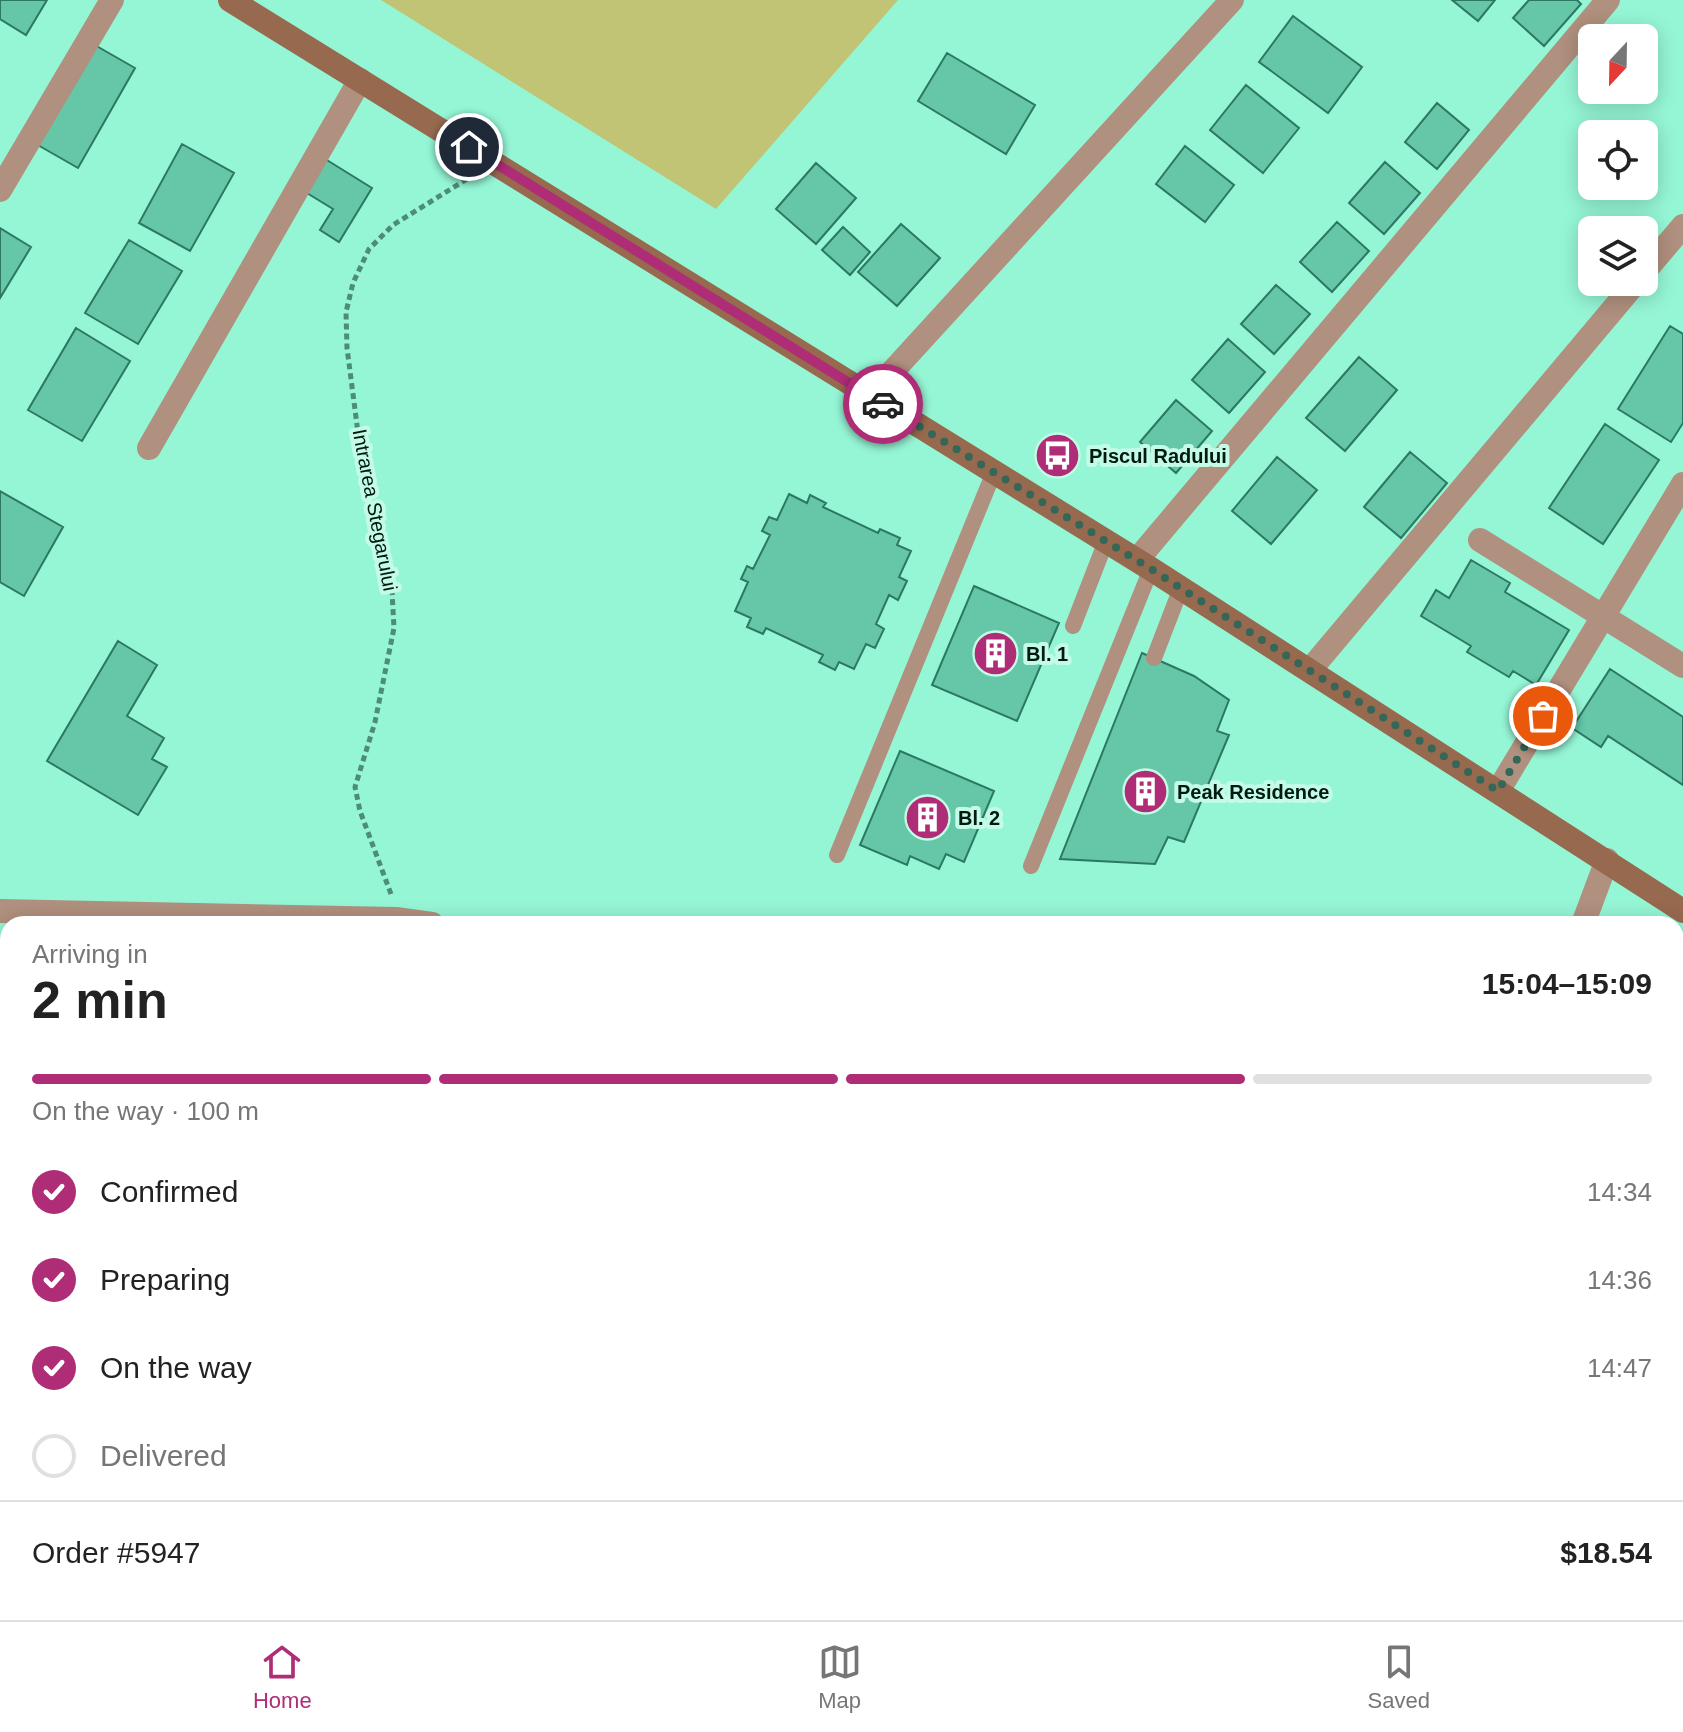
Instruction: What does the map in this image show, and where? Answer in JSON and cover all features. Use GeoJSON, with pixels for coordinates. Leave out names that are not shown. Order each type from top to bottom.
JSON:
{"type":"FeatureCollection","features":[{"type":"Feature","properties":{"kind":"main road"},"geometry":{"type":"LineString","coordinates":[[230,0],[1144,564],[1683,911]]}},
{"type":"Feature","properties":{"kind":"street"},"geometry":{"type":"LineString","coordinates":[[0,190],[112,0]]}},
{"type":"Feature","properties":{"kind":"street"},"geometry":{"type":"LineString","coordinates":[[870,396],[1232,0]]}},
{"type":"Feature","properties":{"kind":"street"},"geometry":{"type":"LineString","coordinates":[[1144,564],[1608,0]]}},
{"type":"Feature","properties":{"kind":"street"},"geometry":{"type":"LineString","coordinates":[[149,448],[360,80]]}},
{"type":"Feature","properties":{"kind":"street"},"geometry":{"type":"LineString","coordinates":[[1658,255],[1683,226]]}},
{"type":"Feature","properties":{"kind":"street"},"geometry":{"type":"LineString","coordinates":[[1310,670],[1624,296]]}},
{"type":"Feature","properties":{"kind":"street"},"geometry":{"type":"LineString","coordinates":[[1498,791],[1683,484]]}},
{"type":"Feature","properties":{"kind":"street"},"geometry":{"type":"LineString","coordinates":[[1480,540],[1683,666]]}},
{"type":"Feature","properties":{"kind":"street"},"geometry":{"type":"LineString","coordinates":[[1586,916],[1607,860]]}},
{"type":"Feature","properties":{"kind":"street"},"geometry":{"type":"LineString","coordinates":[[0,911],[248,916]]}},
{"type":"Feature","properties":{"kind":"lane"},"geometry":{"type":"LineString","coordinates":[[837,855],[994,472]]}},
{"type":"Feature","properties":{"kind":"lane"},"geometry":{"type":"LineString","coordinates":[[1073,626],[1106,541]]}},
{"type":"Feature","properties":{"kind":"lane"},"geometry":{"type":"LineString","coordinates":[[1031,866],[1144,564]]}},
{"type":"Feature","properties":{"kind":"lane"},"geometry":{"type":"LineString","coordinates":[[1154,658],[1181,588]]}},
{"type":"Feature","properties":{"kind":"path","name":"Intrarea Stegarului"},"geometry":{"type":"LineString","coordinates":[[395,916],[389,885],[360,811],[355,787],[375,722],[394,628],[392,591],[360,448],[347,348],[346,312],[353,283],[369,249],[393,225],[496,163]]}},
{"type":"Feature","properties":{"kind":"green space"},"geometry":{"type":"Polygon","coordinates":[[[381,0],[898,0],[716,209],[381,0]]]}},
{"type":"Feature","properties":{"kind":"building"},"geometry":{"type":"Polygon","coordinates":[[[0,0],[47,0],[26,35],[0,19],[0,0]]]}},
{"type":"Feature","properties":{"kind":"building"},"geometry":{"type":"Polygon","coordinates":[[[1452,0],[1495,0],[1478,21],[1452,0]]]}},
{"type":"Feature","properties":{"kind":"building"},"geometry":{"type":"Polygon","coordinates":[[[1529,0],[1577,0],[1581,4],[1544,46],[1513,18],[1529,0]]]}},
{"type":"Feature","properties":{"kind":"building"},"geometry":{"type":"Polygon","coordinates":[[[1293,16],[1362,67],[1328,113],[1259,62],[1293,16]]]}},
{"type":"Feature","properties":{"kind":"building"},"geometry":{"type":"Polygon","coordinates":[[[93,44],[135,68],[78,168],[36,144],[93,44]]]}},
{"type":"Feature","properties":{"kind":"building"},"geometry":{"type":"Polygon","coordinates":[[[947,53],[1035,105],[1006,154],[918,101],[947,53]]]}},
{"type":"Feature","properties":{"kind":"building"},"geometry":{"type":"Polygon","coordinates":[[[1246,85],[1299,128],[1263,173],[1210,130],[1246,85]]]}},
{"type":"Feature","properties":{"kind":"building"},"geometry":{"type":"Polygon","coordinates":[[[1437,103],[1469,130],[1437,169],[1405,142],[1437,103]]]}},
{"type":"Feature","properties":{"kind":"building"},"geometry":{"type":"Polygon","coordinates":[[[182,144],[234,173],[190,251],[139,223],[182,144]]]}},
{"type":"Feature","properties":{"kind":"building"},"geometry":{"type":"Polygon","coordinates":[[[1185,146],[1234,185],[1205,222],[1156,184],[1185,146]]]}},
{"type":"Feature","properties":{"kind":"building"},"geometry":{"type":"Polygon","coordinates":[[[322,157],[372,188],[339,242],[320,230],[333,209],[302,190],[322,157]]]}},
{"type":"Feature","properties":{"kind":"building"},"geometry":{"type":"Polygon","coordinates":[[[1385,162],[1420,193],[1384,234],[1349,203],[1385,162]]]}},
{"type":"Feature","properties":{"kind":"building"},"geometry":{"type":"Polygon","coordinates":[[[816,163],[856,198],[816,244],[776,209],[816,163]]]}},
{"type":"Feature","properties":{"kind":"building"},"geometry":{"type":"Polygon","coordinates":[[[1337,222],[1369,251],[1332,292],[1300,262],[1337,222]]]}},
{"type":"Feature","properties":{"kind":"building"},"geometry":{"type":"Polygon","coordinates":[[[901,224],[940,258],[897,306],[858,272],[901,224]]]}},
{"type":"Feature","properties":{"kind":"building"},"geometry":{"type":"Polygon","coordinates":[[[843,227],[870,252],[850,275],[822,250],[843,227]]]}},
{"type":"Feature","properties":{"kind":"building"},"geometry":{"type":"Polygon","coordinates":[[[0,228],[31,247],[0,298],[0,228]]]}},
{"type":"Feature","properties":{"kind":"building"},"geometry":{"type":"Polygon","coordinates":[[[129,240],[182,271],[138,344],[85,313],[129,240]]]}},
{"type":"Feature","properties":{"kind":"building"},"geometry":{"type":"Polygon","coordinates":[[[1276,285],[1310,314],[1274,354],[1241,324],[1276,285]]]}},
{"type":"Feature","properties":{"kind":"building"},"geometry":{"type":"Polygon","coordinates":[[[1670,326],[1683,334],[1683,423],[1671,442],[1618,409],[1670,326]]]}},
{"type":"Feature","properties":{"kind":"building"},"geometry":{"type":"Polygon","coordinates":[[[76,328],[130,361],[82,441],[28,410],[76,328]]]}},
{"type":"Feature","properties":{"kind":"building"},"geometry":{"type":"Polygon","coordinates":[[[1228,339],[1265,372],[1229,413],[1192,380],[1228,339]]]}},
{"type":"Feature","properties":{"kind":"building"},"geometry":{"type":"Polygon","coordinates":[[[1359,357],[1397,390],[1345,451],[1306,418],[1359,357]]]}},
{"type":"Feature","properties":{"kind":"building"},"geometry":{"type":"Polygon","coordinates":[[[1176,400],[1212,431],[1176,473],[1140,442],[1176,400]]]}},
{"type":"Feature","properties":{"kind":"building"},"geometry":{"type":"Polygon","coordinates":[[[1605,424],[1659,460],[1603,544],[1549,508],[1605,424]]]}},
{"type":"Feature","properties":{"kind":"building"},"geometry":{"type":"Polygon","coordinates":[[[1410,452],[1447,483],[1401,538],[1364,507],[1410,452]]]}},
{"type":"Feature","properties":{"kind":"building"},"geometry":{"type":"Polygon","coordinates":[[[1277,457],[1317,490],[1271,544],[1232,511],[1277,457]]]}},
{"type":"Feature","properties":{"kind":"building"},"geometry":{"type":"Polygon","coordinates":[[[0,491],[63,527],[24,596],[0,582],[0,491]]]}},
{"type":"Feature","properties":{"kind":"building"},"geometry":{"type":"Polygon","coordinates":[[[789,494],[807,503],[810,495],[826,503],[823,507],[878,533],[880,529],[900,538],[897,545],[911,551],[899,577],[907,581],[898,600],[889,595],[876,624],[884,629],[875,648],[866,644],[854,669],[839,662],[835,670],[819,662],[823,655],[766,628],[763,634],[747,627],[751,618],[735,611],[748,582],[741,579],[747,566],[753,569],[770,535],[762,531],[769,517],[777,520],[789,494]]]}},
{"type":"Feature","properties":{"kind":"building"},"geometry":{"type":"Polygon","coordinates":[[[1471,560],[1510,583],[1505,592],[1569,630],[1536,685],[1513,671],[1509,677],[1467,652],[1471,646],[1421,616],[1436,590],[1449,598],[1471,560]]]}},
{"type":"Feature","properties":{"kind":"building","name":"Bl. 1"},"geometry":{"type":"Polygon","coordinates":[[[974,586],[1059,623],[1017,721],[932,685],[974,586]]]}},
{"type":"Feature","properties":{"kind":"building"},"geometry":{"type":"Polygon","coordinates":[[[118,641],[157,665],[127,716],[164,738],[152,759],[167,767],[138,815],[47,761],[118,641]]]}},
{"type":"Feature","properties":{"kind":"building","name":"Peak Residence"},"geometry":{"type":"Polygon","coordinates":[[[1142,653],[1194,676],[1229,700],[1217,731],[1229,735],[1184,842],[1168,837],[1155,864],[1060,859],[1142,653]]]}},
{"type":"Feature","properties":{"kind":"building"},"geometry":{"type":"Polygon","coordinates":[[[1610,669],[1683,717],[1683,785],[1608,736],[1601,747],[1572,728],[1610,669]]]}},
{"type":"Feature","properties":{"kind":"building","name":"Bl. 2"},"geometry":{"type":"Polygon","coordinates":[[[900,751],[994,791],[964,862],[946,854],[939,869],[910,856],[907,865],[860,845],[900,751]]]}},
{"type":"Feature","properties":{"kind":"way so far"},"geometry":{"type":"LineString","coordinates":[[883,404],[1151,569],[1498,791],[1543,716]]}},
{"type":"Feature","properties":{"kind":"place","name":"Piscul Radului"},"geometry":{"type":"Point","coordinates":[1058,456]}},
{"type":"Feature","properties":{"kind":"place","name":"Bl. 1"},"geometry":{"type":"Point","coordinates":[995,654]}},
{"type":"Feature","properties":{"kind":"place","name":"Peak Residence"},"geometry":{"type":"Point","coordinates":[1146,792]}},
{"type":"Feature","properties":{"kind":"place","name":"Bl. 2"},"geometry":{"type":"Point","coordinates":[927,818]}},
{"type":"Feature","properties":{"kind":"route"},"geometry":{"type":"LineString","coordinates":[[469,147],[883,404]]}}]}
